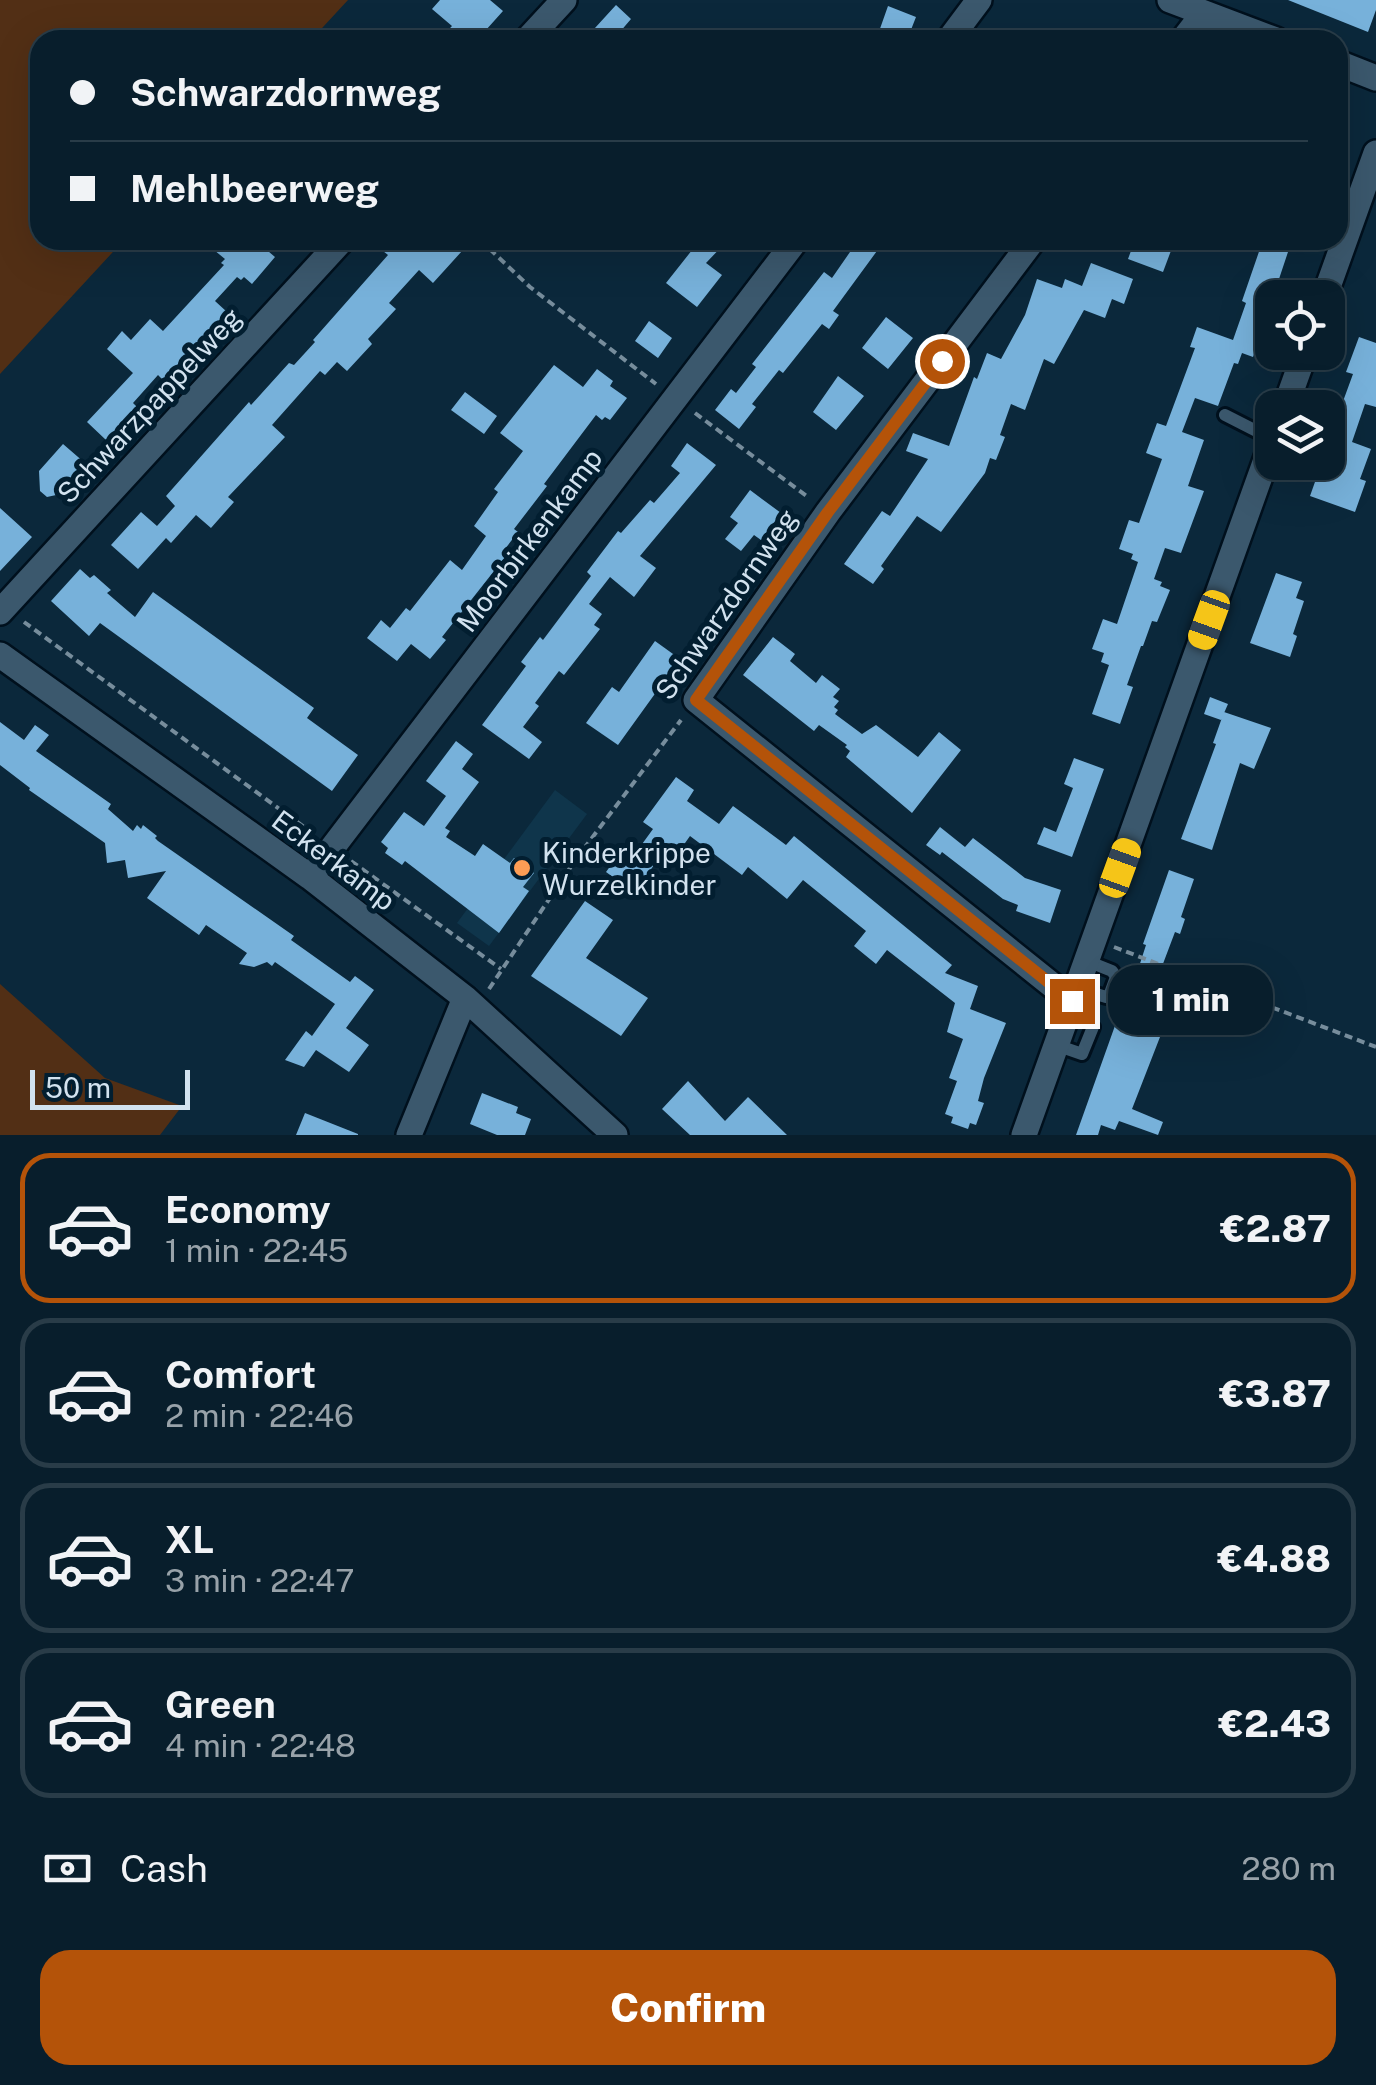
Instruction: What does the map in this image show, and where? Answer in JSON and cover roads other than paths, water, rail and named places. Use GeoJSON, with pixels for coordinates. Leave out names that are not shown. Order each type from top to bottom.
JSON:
{"type":"FeatureCollection","features":[{"type":"Feature","properties":{"kind":"street"},"geometry":{"type":"LineString","coordinates":[[536,30],[564,0]]}},
{"type":"Feature","properties":{"kind":"street"},"geometry":{"type":"LineString","coordinates":[[956,30],[979,0]]}},
{"type":"Feature","properties":{"kind":"street"},"geometry":{"type":"LineString","coordinates":[[1170,0],[1250,30]]}},
{"type":"Feature","properties":{"kind":"street"},"geometry":{"type":"LineString","coordinates":[[1191,30],[1204,12]]}},
{"type":"Feature","properties":{"kind":"street"},"geometry":{"type":"LineString","coordinates":[[1348,68],[1376,78]]}},
{"type":"Feature","properties":{"kind":"street"},"geometry":{"type":"LineString","coordinates":[[1348,231],[1376,152]]}},
{"type":"Feature","properties":{"kind":"street","name":"Schwarzpappelweg"},"geometry":{"type":"LineString","coordinates":[[2,610],[333,250]]}},
{"type":"Feature","properties":{"kind":"street","name":"Moorbirkenkamp"},"geometry":{"type":"LineString","coordinates":[[310,878],[788,250]]}},
{"type":"Feature","properties":{"kind":"street","name":"Schwarzdornweg"},"geometry":{"type":"LineString","coordinates":[[1025,250],[828,512],[696,700],[1075,994]]}},
{"type":"Feature","properties":{"kind":"street"},"geometry":{"type":"LineString","coordinates":[[1330,280],[1341,250]]}},
{"type":"Feature","properties":{"kind":"street"},"geometry":{"type":"LineString","coordinates":[[1024,1135],[1258,480]]}},
{"type":"Feature","properties":{"kind":"street","name":"Eckerkamp"},"geometry":{"type":"LineString","coordinates":[[0,655],[310,878],[471,1003],[615,1135]]}},
{"type":"Feature","properties":{"kind":"street"},"geometry":{"type":"LineString","coordinates":[[410,1135],[471,1003]]}},
{"type":"Feature","properties":{"kind":"lane"},"geometry":{"type":"LineString","coordinates":[[1225,415],[1255,432]]}},
{"type":"Feature","properties":{"kind":"lane"},"geometry":{"type":"LineString","coordinates":[[1056,1045],[1082,1054],[1092,1027]]}},
{"type":"Feature","properties":{"kind":"place","name":"Kinderkrippe Wurzelkinder"},"geometry":{"type":"Point","coordinates":[522,868]}}]}
